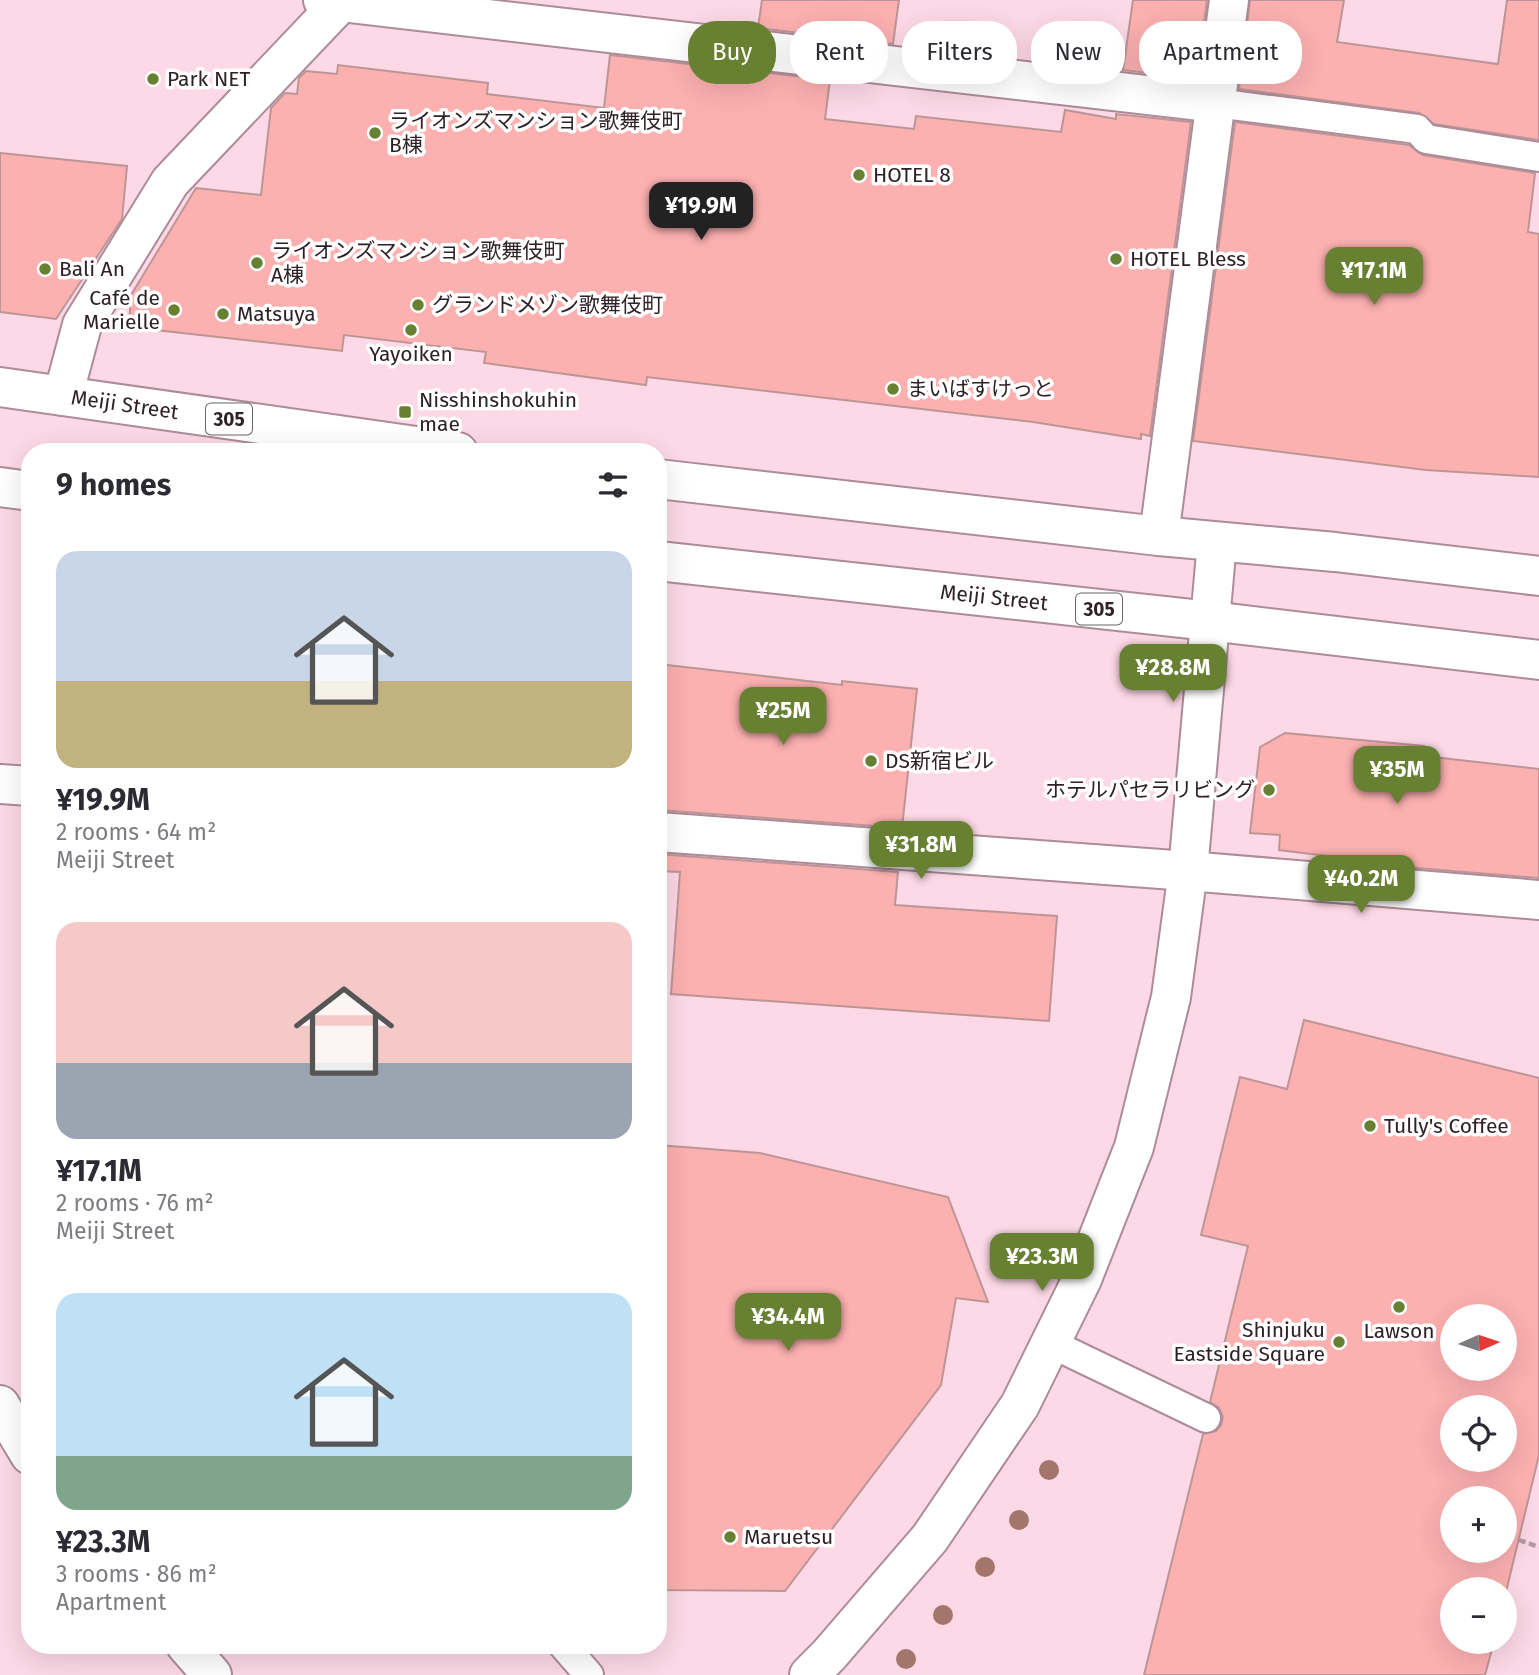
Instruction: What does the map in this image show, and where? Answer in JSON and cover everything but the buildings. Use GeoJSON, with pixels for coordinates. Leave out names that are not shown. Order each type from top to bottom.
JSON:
{"type":"FeatureCollection","features":[{"type":"Feature","properties":{"kind":"street"},"geometry":{"type":"LineString","coordinates":[[1159,537],[1229,0]]}},
{"type":"Feature","properties":{"kind":"street"},"geometry":{"type":"LineString","coordinates":[[63,396],[82,326],[170,181],[336,1],[1216,103]]}},
{"type":"Feature","properties":{"kind":"street","name":"Meiji Street"},"geometry":{"type":"LineString","coordinates":[[0,387],[395,443]]}},
{"type":"Feature","properties":{"kind":"street"},"geometry":{"type":"LineString","coordinates":[[667,480],[1159,537],[1335,552],[1539,576]]}},
{"type":"Feature","properties":{"kind":"street"},"geometry":{"type":"LineString","coordinates":[[0,487],[21,490]]}},
{"type":"Feature","properties":{"kind":"street"},"geometry":{"type":"LineString","coordinates":[[809,1675],[930,1538],[1020,1405],[1082,1279],[1135,1147],[1171,997],[1188,871],[1217,542]]}},
{"type":"Feature","properties":{"kind":"street","name":"Meiji Street"},"geometry":{"type":"LineString","coordinates":[[667,562],[1539,660]]}},
{"type":"Feature","properties":{"kind":"street"},"geometry":{"type":"LineString","coordinates":[[0,784],[21,785]]}},
{"type":"Feature","properties":{"kind":"street"},"geometry":{"type":"LineString","coordinates":[[667,833],[1539,900]]}},
{"type":"Feature","properties":{"kind":"street"},"geometry":{"type":"LineString","coordinates":[[194,1654],[212,1675]]}},
{"type":"Feature","properties":{"kind":"lane"},"geometry":{"type":"LineString","coordinates":[[1216,103],[1417,129],[1426,139],[1539,157]]}},
{"type":"Feature","properties":{"kind":"lane"},"geometry":{"type":"LineString","coordinates":[[1050,1343],[1206,1418]]}},
{"type":"Feature","properties":{"kind":"lane"},"geometry":{"type":"LineString","coordinates":[[571,1654],[589,1675]]}},
{"type":"Feature","properties":{"kind":"path"},"geometry":{"type":"LineString","coordinates":[[1519,1540],[1539,1547]]}},
{"type":"Feature","properties":{"kind":"place","name":"Park NET"},"geometry":{"type":"Point","coordinates":[153,79]}},
{"type":"Feature","properties":{"kind":"place","name":"ライオンズマンション歌舞伎町 B棟"},"geometry":{"type":"Point","coordinates":[375,133]}},
{"type":"Feature","properties":{"kind":"place","name":"HOTEL 8"},"geometry":{"type":"Point","coordinates":[859,175]}},
{"type":"Feature","properties":{"kind":"place","name":"HOTEL Bless"},"geometry":{"type":"Point","coordinates":[1116,259]}},
{"type":"Feature","properties":{"kind":"place","name":"ライオンズマンション歌舞伎町 A棟"},"geometry":{"type":"Point","coordinates":[257,263]}},
{"type":"Feature","properties":{"kind":"place","name":"Bali An"},"geometry":{"type":"Point","coordinates":[45,269]}},
{"type":"Feature","properties":{"kind":"place","name":"グランドメゾン歌舞伎町"},"geometry":{"type":"Point","coordinates":[418,305]}},
{"type":"Feature","properties":{"kind":"place","name":"Café de Marielle"},"geometry":{"type":"Point","coordinates":[174,310]}},
{"type":"Feature","properties":{"kind":"place","name":"Matsuya"},"geometry":{"type":"Point","coordinates":[223,314]}},
{"type":"Feature","properties":{"kind":"place","name":"Yayoiken"},"geometry":{"type":"Point","coordinates":[411,330]}},
{"type":"Feature","properties":{"kind":"place","name":"まいばすけっと"},"geometry":{"type":"Point","coordinates":[893,389]}},
{"type":"Feature","properties":{"kind":"place","name":"Nisshinshokuhin mae"},"geometry":{"type":"Point","coordinates":[405,412]}},
{"type":"Feature","properties":{"kind":"place","name":"DS新宿ビル"},"geometry":{"type":"Point","coordinates":[871,761]}},
{"type":"Feature","properties":{"kind":"place","name":"ホテルパセラリビング"},"geometry":{"type":"Point","coordinates":[1269,790]}},
{"type":"Feature","properties":{"kind":"place","name":"Tully's Coffee"},"geometry":{"type":"Point","coordinates":[1370,1126]}},
{"type":"Feature","properties":{"kind":"place","name":"Lawson"},"geometry":{"type":"Point","coordinates":[1399,1307]}},
{"type":"Feature","properties":{"kind":"place","name":"Shinjuku Eastside Square"},"geometry":{"type":"Point","coordinates":[1339,1342]}},
{"type":"Feature","properties":{"kind":"place","name":"Maruetsu"},"geometry":{"type":"Point","coordinates":[730,1537]}}]}
